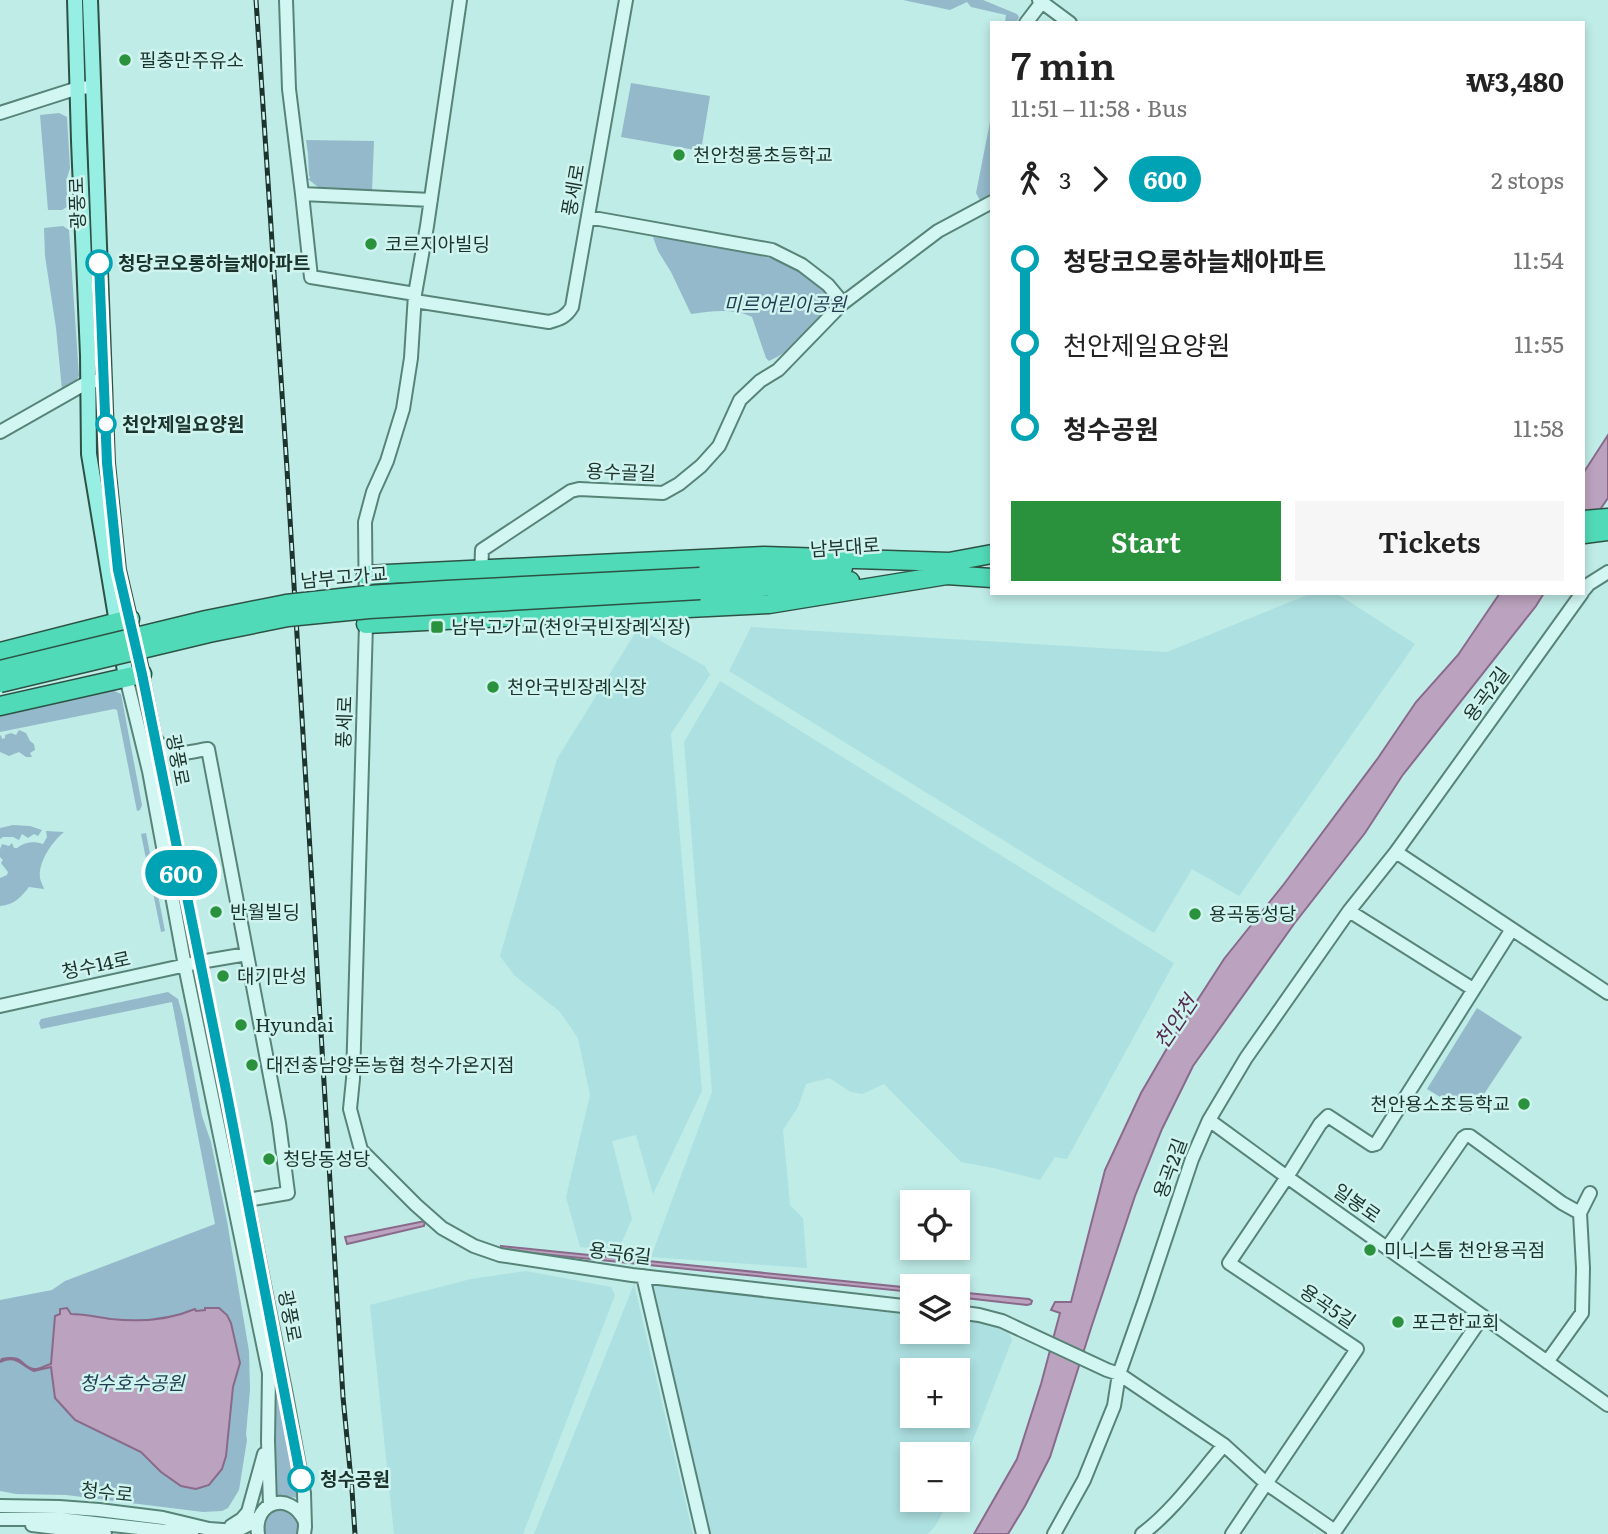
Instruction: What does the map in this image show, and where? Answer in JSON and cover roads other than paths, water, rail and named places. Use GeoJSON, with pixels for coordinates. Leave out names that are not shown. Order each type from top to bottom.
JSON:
{"type":"FeatureCollection","features":[{"type":"Feature","properties":{"kind":"highway"},"geometry":{"type":"LineString","coordinates":[[1585,520],[1608,518]]}},
{"type":"Feature","properties":{"kind":"highway"},"geometry":{"type":"LineString","coordinates":[[1585,534],[1608,531]]}},
{"type":"Feature","properties":{"kind":"highway"},"geometry":{"type":"LineString","coordinates":[[366,575],[764,556],[948,568],[990,578]]}},
{"type":"Feature","properties":{"kind":"highway"},"geometry":{"type":"LineString","coordinates":[[366,624],[769,604],[948,568],[990,557]]}},
{"type":"Feature","properties":{"kind":"highway","name":"남부대로"},"geometry":{"type":"LineString","coordinates":[[700,583],[948,568],[990,572]]}},
{"type":"Feature","properties":{"kind":"highway","name":"남부고가교"},"geometry":{"type":"LineString","coordinates":[[0,670],[206,620],[286,604],[446,590],[700,583]]}},
{"type":"Feature","properties":{"kind":"highway","name":"남부고가교"},"geometry":{"type":"LineString","coordinates":[[0,683],[288,617],[700,583]]}},
{"type":"Feature","properties":{"kind":"highway"},"geometry":{"type":"LineString","coordinates":[[0,652],[123,621]]}},
{"type":"Feature","properties":{"kind":"highway"},"geometry":{"type":"LineString","coordinates":[[0,706],[134,676]]}},
{"type":"Feature","properties":{"kind":"main road","name":"광풍로"},"geometry":{"type":"LineString","coordinates":[[75,0],[85,87],[107,463],[123,621]]}},
{"type":"Feature","properties":{"kind":"main road","name":"광풍로"},"geometry":{"type":"LineString","coordinates":[[90,0],[79,141],[88,355],[89,454],[134,676]]}},
{"type":"Feature","properties":{"kind":"street"},"geometry":{"type":"LineString","coordinates":[[286,0],[289,89],[311,276],[415,297]]}},
{"type":"Feature","properties":{"kind":"street","name":"풍세로"},"geometry":{"type":"LineString","coordinates":[[361,1150],[350,1109],[366,624],[365,522],[403,409],[411,358],[415,297],[460,0]]}},
{"type":"Feature","properties":{"kind":"street","name":"풍세로"},"geometry":{"type":"LineString","coordinates":[[415,297],[549,322],[567,315],[572,307],[626,0]]}},
{"type":"Feature","properties":{"kind":"street"},"geometry":{"type":"LineString","coordinates":[[1027,21],[1040,1],[1067,21]]}},
{"type":"Feature","properties":{"kind":"street"},"geometry":{"type":"LineString","coordinates":[[0,113],[85,87]]}},
{"type":"Feature","properties":{"kind":"street"},"geometry":{"type":"LineString","coordinates":[[302,194],[431,200]]}},
{"type":"Feature","properties":{"kind":"street","name":"용수골길"},"geometry":{"type":"LineString","coordinates":[[481,618],[482,550],[571,491],[579,489],[663,493],[679,484],[701,466],[719,446],[740,400],[760,381],[778,370],[843,303],[938,230],[990,203]]}},
{"type":"Feature","properties":{"kind":"street"},"geometry":{"type":"LineString","coordinates":[[588,217],[772,250],[802,265],[828,285],[843,303]]}},
{"type":"Feature","properties":{"kind":"street"},"geometry":{"type":"LineString","coordinates":[[0,432],[88,382],[104,380]]}},
{"type":"Feature","properties":{"kind":"street","name":"용곡2길"},"geometry":{"type":"LineString","coordinates":[[1585,589],[1608,572]]}},
{"type":"Feature","properties":{"kind":"street","name":"용곡2길"},"geometry":{"type":"LineString","coordinates":[[1054,1534],[1084,1480],[1114,1406],[1113,1372],[1145,1300],[1192,1159],[1209,1120],[1246,1058],[1349,911],[1396,852],[1581,595]]}},
{"type":"Feature","properties":{"kind":"street","name":"광풍로"},"geometry":{"type":"LineString","coordinates":[[134,676],[154,736],[302,1483],[304,1519],[309,1534]]}},
{"type":"Feature","properties":{"kind":"street","name":"광풍로"},"geometry":{"type":"LineString","coordinates":[[134,676],[185,966],[269,1373],[270,1505]]}},
{"type":"Feature","properties":{"kind":"street"},"geometry":{"type":"LineString","coordinates":[[154,736],[162,748],[174,754],[208,749],[279,1123],[288,1193],[247,1200]]}},
{"type":"Feature","properties":{"kind":"street"},"geometry":{"type":"LineString","coordinates":[[161,773],[174,754]]}},
{"type":"Feature","properties":{"kind":"street"},"geometry":{"type":"LineString","coordinates":[[1396,852],[1608,993]]}},
{"type":"Feature","properties":{"kind":"street"},"geometry":{"type":"LineString","coordinates":[[1349,911],[1473,989]]}},
{"type":"Feature","properties":{"kind":"street"},"geometry":{"type":"LineString","coordinates":[[1287,1177],[1320,1124],[1328,1116],[1368,1143],[1376,1144],[1512,929]]}},
{"type":"Feature","properties":{"kind":"street","name":"청수14로"},"geometry":{"type":"LineString","coordinates":[[0,1006],[247,954]]}},
{"type":"Feature","properties":{"kind":"street","name":"일봉로"},"geometry":{"type":"LineString","coordinates":[[1209,1120],[1608,1405]]}},
{"type":"Feature","properties":{"kind":"street"},"geometry":{"type":"LineString","coordinates":[[1387,1248],[1466,1136],[1470,1136],[1562,1203],[1580,1213]]}},
{"type":"Feature","properties":{"kind":"street","name":"용곡6길"},"geometry":{"type":"LineString","coordinates":[[361,1150],[442,1228],[474,1246],[500,1255],[643,1276],[900,1306]]}},
{"type":"Feature","properties":{"kind":"street","name":"용곡5길"},"geometry":{"type":"LineString","coordinates":[[1232,1534],[1357,1349],[1229,1263],[1287,1177]]}},
{"type":"Feature","properties":{"kind":"street"},"geometry":{"type":"LineString","coordinates":[[1547,1362],[1582,1314],[1580,1213],[1590,1192]]}},
{"type":"Feature","properties":{"kind":"street"},"geometry":{"type":"LineString","coordinates":[[643,1276],[703,1534]]}},
{"type":"Feature","properties":{"kind":"street"},"geometry":{"type":"LineString","coordinates":[[970,1314],[1002,1321],[1113,1372],[1224,1445],[1267,1484],[1334,1533],[1483,1316]]}},
{"type":"Feature","properties":{"kind":"street"},"geometry":{"type":"LineString","coordinates":[[0,1513],[58,1513],[104,1517],[204,1532],[229,1527],[243,1519],[247,1512],[268,1441]]}},
{"type":"Feature","properties":{"kind":"street"},"geometry":{"type":"LineString","coordinates":[[1142,1534],[1178,1499],[1224,1445]]}},
{"type":"Feature","properties":{"kind":"street"},"geometry":{"type":"LineString","coordinates":[[302,1483],[309,1534]]}},
{"type":"Feature","properties":{"kind":"street"},"geometry":{"type":"LineString","coordinates":[[0,1519],[59,1519],[204,1532],[236,1531],[259,1517],[270,1505],[286,1503],[300,1512],[304,1519]]}},
{"type":"Feature","properties":{"kind":"street","name":"청수로"},"geometry":{"type":"LineString","coordinates":[[0,1506],[60,1507],[163,1518],[204,1532]]}},
{"type":"Feature","properties":{"kind":"street"},"geometry":{"type":"LineString","coordinates":[[258,1534],[259,1517]]}},
{"type":"Feature","properties":{"kind":"street"},"geometry":{"type":"LineString","coordinates":[[0,1525],[30,1525],[104,1534]]}},
{"type":"Feature","properties":{"kind":"railway"},"geometry":{"type":"LineString","coordinates":[[256,0],[343,1397],[355,1534]]}},
{"type":"Feature","properties":{"kind":"place","name":"필충만주유소"},"geometry":{"type":"Point","coordinates":[125,60]}},
{"type":"Feature","properties":{"kind":"place","name":"천안청룡초등학교"},"geometry":{"type":"Point","coordinates":[679,155]}},
{"type":"Feature","properties":{"kind":"place","name":"코르지아빌딩"},"geometry":{"type":"Point","coordinates":[371,244]}},
{"type":"Feature","properties":{"kind":"place","name":"청당코오롱하늘채아파트"},"geometry":{"type":"Point","coordinates":[99,263]}},
{"type":"Feature","properties":{"kind":"place","name":"천안제일요양원"},"geometry":{"type":"Point","coordinates":[106,424]}},
{"type":"Feature","properties":{"kind":"place","name":"남부고가교(천안국빈장례식장)"},"geometry":{"type":"Point","coordinates":[437,627]}},
{"type":"Feature","properties":{"kind":"place","name":"천안국빈장례식장"},"geometry":{"type":"Point","coordinates":[493,687]}},
{"type":"Feature","properties":{"kind":"place","name":"반월빌딩"},"geometry":{"type":"Point","coordinates":[216,912]}},
{"type":"Feature","properties":{"kind":"place","name":"용곡동성당"},"geometry":{"type":"Point","coordinates":[1195,914]}},
{"type":"Feature","properties":{"kind":"place","name":"대기만성"},"geometry":{"type":"Point","coordinates":[223,976]}},
{"type":"Feature","properties":{"kind":"place","name":"Hyundai"},"geometry":{"type":"Point","coordinates":[241,1025]}},
{"type":"Feature","properties":{"kind":"place","name":"대전충남양돈농협 청수가온지점"},"geometry":{"type":"Point","coordinates":[252,1065]}},
{"type":"Feature","properties":{"kind":"place","name":"천안용소초등학교"},"geometry":{"type":"Point","coordinates":[1524,1104]}},
{"type":"Feature","properties":{"kind":"place","name":"청당동성당"},"geometry":{"type":"Point","coordinates":[269,1159]}},
{"type":"Feature","properties":{"kind":"place","name":"미니스톱 천안용곡점"},"geometry":{"type":"Point","coordinates":[1370,1250]}},
{"type":"Feature","properties":{"kind":"place","name":"포근한교회"},"geometry":{"type":"Point","coordinates":[1398,1322]}},
{"type":"Feature","properties":{"kind":"place","name":"청수공원"},"geometry":{"type":"Point","coordinates":[301,1479]}},
{"type":"Feature","properties":{"kind":"park label","name":"미르어린이공원"},"geometry":{"type":"Point","coordinates":[785,304]}},
{"type":"Feature","properties":{"kind":"park label","name":"청수호수공원"},"geometry":{"type":"Point","coordinates":[132,1383]}},
{"type":"Feature","properties":{"kind":"water label","name":"천안천"},"geometry":{"type":"Point","coordinates":[1176,1022]}}]}
